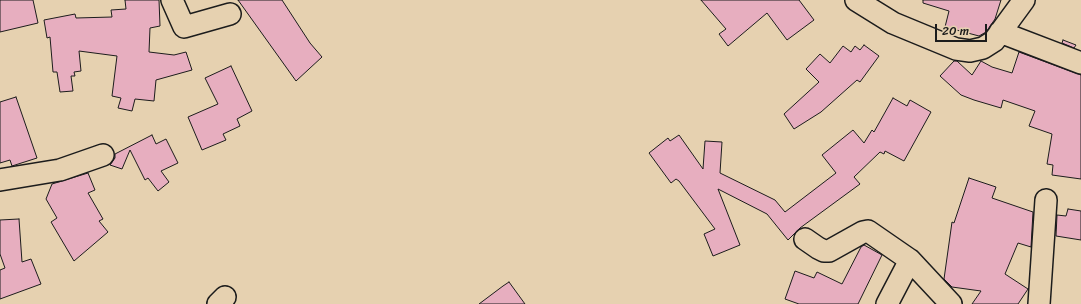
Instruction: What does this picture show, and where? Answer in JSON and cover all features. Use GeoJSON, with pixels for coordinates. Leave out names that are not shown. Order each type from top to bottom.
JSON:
{"type":"FeatureCollection","features":[{"type":"Feature","properties":{"kind":"street"},"geometry":{"type":"LineString","coordinates":[[172,0],[184,27],[230,14]]}},
{"type":"Feature","properties":{"kind":"street"},"geometry":{"type":"LineString","coordinates":[[856,0],[894,23],[956,49],[970,51],[983,48],[994,41],[1024,0]]}},
{"type":"Feature","properties":{"kind":"street"},"geometry":{"type":"LineString","coordinates":[[1000,32],[1081,63]]}},
{"type":"Feature","properties":{"kind":"street"},"geometry":{"type":"LineString","coordinates":[[0,180],[60,170],[103,155]]}},
{"type":"Feature","properties":{"kind":"street"},"geometry":{"type":"LineString","coordinates":[[1039,304],[1046,200]]}},
{"type":"Feature","properties":{"kind":"street"},"geometry":{"type":"LineString","coordinates":[[806,239],[818,248],[824,251],[830,251],[863,232],[868,231],[910,260],[951,304]]}},
{"type":"Feature","properties":{"kind":"street"},"geometry":{"type":"LineString","coordinates":[[887,304],[910,260]]}},
{"type":"Feature","properties":{"kind":"building"},"geometry":{"type":"Polygon","coordinates":[[[0,0],[33,0],[38,23],[0,32],[0,0]]]}},
{"type":"Feature","properties":{"kind":"building"},"geometry":{"type":"Polygon","coordinates":[[[125,0],[159,0],[160,26],[150,28],[149,52],[174,55],[186,52],[192,70],[156,80],[154,101],[135,99],[132,111],[118,108],[121,98],[112,96],[117,56],[79,51],[81,71],[74,72],[75,76],[71,76],[73,91],[60,92],[57,72],[53,72],[50,37],[47,38],[44,20],[75,14],[76,18],[112,17],[111,10],[126,9],[125,0]]]}},
{"type":"Feature","properties":{"kind":"building"},"geometry":{"type":"Polygon","coordinates":[[[238,0],[282,0],[310,43],[322,57],[296,81],[238,0]]]}},
{"type":"Feature","properties":{"kind":"building"},"geometry":{"type":"Polygon","coordinates":[[[701,0],[799,0],[814,20],[787,40],[767,13],[728,46],[719,34],[726,29],[701,0]]]}},
{"type":"Feature","properties":{"kind":"building"},"geometry":{"type":"Polygon","coordinates":[[[923,0],[1001,0],[995,19],[986,32],[979,36],[945,27],[949,11],[923,3],[923,0]]]}},
{"type":"Feature","properties":{"kind":"building"},"geometry":{"type":"Polygon","coordinates":[[[1063,40],[1076,45],[1074,48],[1062,43],[1063,40]]]}},
{"type":"Feature","properties":{"kind":"building"},"geometry":{"type":"Polygon","coordinates":[[[864,45],[879,56],[860,82],[857,80],[821,112],[794,129],[784,114],[819,82],[806,69],[820,54],[830,63],[843,46],[851,52],[855,46],[860,50],[864,45]]]}},
{"type":"Feature","properties":{"kind":"building"},"geometry":{"type":"Polygon","coordinates":[[[1019,52],[1081,75],[1081,179],[1052,175],[1053,165],[1047,164],[1052,134],[1029,126],[1035,111],[1003,100],[1001,108],[974,100],[961,95],[940,76],[954,61],[957,61],[972,75],[981,61],[992,67],[1012,73],[1019,52]]]}},
{"type":"Feature","properties":{"kind":"building"},"geometry":{"type":"Polygon","coordinates":[[[231,66],[252,111],[237,119],[240,126],[223,134],[226,140],[202,150],[188,117],[218,104],[205,78],[231,66]]]}},
{"type":"Feature","properties":{"kind":"building"},"geometry":{"type":"Polygon","coordinates":[[[16,97],[37,158],[12,166],[10,160],[0,163],[0,102],[16,97]]]}},
{"type":"Feature","properties":{"kind":"building"},"geometry":{"type":"Polygon","coordinates":[[[893,98],[907,106],[910,100],[931,112],[904,161],[885,151],[884,154],[880,152],[854,177],[860,184],[800,228],[788,240],[767,214],[718,189],[740,245],[713,256],[704,234],[715,229],[679,181],[676,179],[671,183],[649,153],[668,138],[670,141],[679,135],[703,169],[705,141],[722,142],[720,173],[775,200],[785,212],[836,173],[822,155],[853,130],[864,143],[872,130],[874,132],[893,98]]]}},
{"type":"Feature","properties":{"kind":"building"},"geometry":{"type":"Polygon","coordinates":[[[152,135],[156,144],[166,139],[178,163],[161,171],[169,182],[158,191],[148,178],[145,180],[130,150],[122,169],[110,165],[115,158],[115,154],[152,135]]]}},
{"type":"Feature","properties":{"kind":"building"},"geometry":{"type":"Polygon","coordinates":[[[88,173],[95,190],[88,193],[103,219],[99,221],[108,232],[74,261],[51,222],[57,218],[46,199],[52,184],[88,173]]]}},
{"type":"Feature","properties":{"kind":"building"},"geometry":{"type":"Polygon","coordinates":[[[969,178],[996,187],[992,198],[1033,212],[1031,247],[1018,243],[1005,274],[1028,289],[1018,304],[972,304],[981,291],[952,287],[944,279],[952,222],[954,223],[969,178]]]}},
{"type":"Feature","properties":{"kind":"building"},"geometry":{"type":"Polygon","coordinates":[[[1068,209],[1081,211],[1081,240],[1056,236],[1057,215],[1066,216],[1068,209]]]}},
{"type":"Feature","properties":{"kind":"building"},"geometry":{"type":"Polygon","coordinates":[[[19,219],[22,262],[31,259],[41,284],[0,299],[0,270],[5,268],[0,254],[0,220],[19,219]]]}},
{"type":"Feature","properties":{"kind":"building"},"geometry":{"type":"Polygon","coordinates":[[[864,245],[882,255],[858,304],[799,304],[785,299],[795,271],[814,278],[817,272],[842,284],[861,247],[864,245]]]}},
{"type":"Feature","properties":{"kind":"building"},"geometry":{"type":"Polygon","coordinates":[[[509,282],[525,304],[479,304],[503,286],[509,282]]]}}]}
